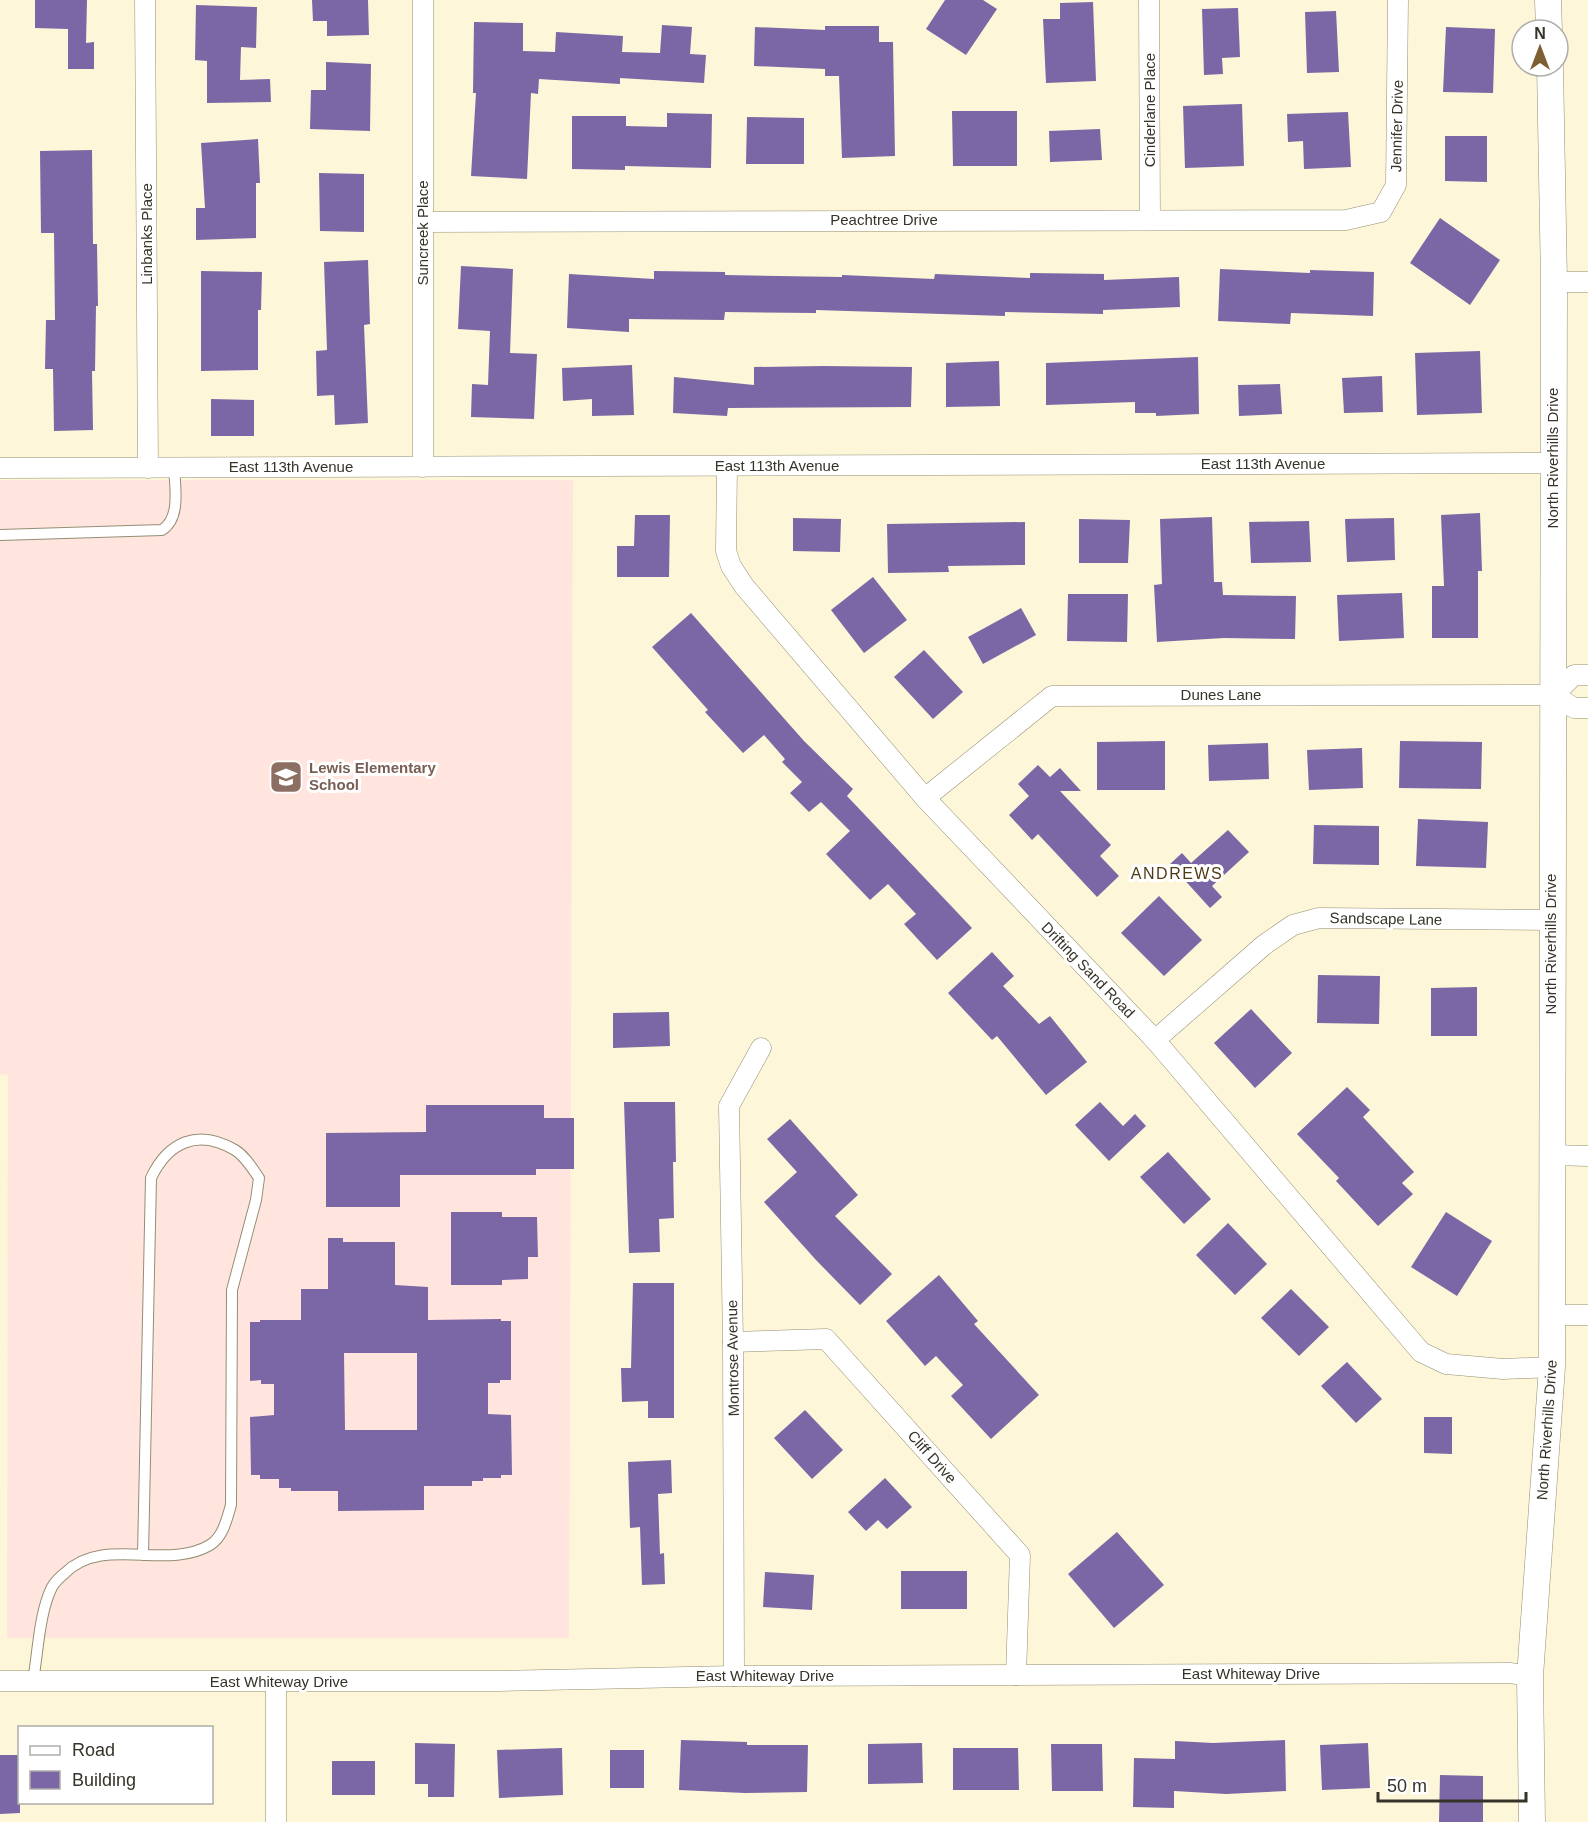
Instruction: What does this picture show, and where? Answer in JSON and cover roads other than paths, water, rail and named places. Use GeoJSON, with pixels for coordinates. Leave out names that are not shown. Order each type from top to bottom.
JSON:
{"type":"FeatureCollection","features":[{"type":"Feature","properties":{"kind":"street","name":"Linbanks Place"},"geometry":{"type":"LineString","coordinates":[[145,0],[148,468]]}},
{"type":"Feature","properties":{"kind":"street","name":"Suncreek Place"},"geometry":{"type":"LineString","coordinates":[[423,0],[423,467]]}},
{"type":"Feature","properties":{"kind":"street","name":"Cinderlane Place"},"geometry":{"type":"LineString","coordinates":[[1149,0],[1150,220]]}},
{"type":"Feature","properties":{"kind":"street","name":"Jennifer Drive"},"geometry":{"type":"LineString","coordinates":[[1346,220],[1381,212],[1396,185],[1398,0]]}},
{"type":"Feature","properties":{"kind":"street"},"geometry":{"type":"LineString","coordinates":[[1548,0],[1549,18]]}},
{"type":"Feature","properties":{"kind":"street","name":"North Riverhills Drive"},"geometry":{"type":"LineString","coordinates":[[1532,1822],[1530,1676],[1552,1367],[1551,920],[1554,694],[1554,282],[1550,78]]}},
{"type":"Feature","properties":{"kind":"street","name":"Peachtree Drive"},"geometry":{"type":"LineString","coordinates":[[423,222],[1346,220]]}},
{"type":"Feature","properties":{"kind":"street"},"geometry":{"type":"LineString","coordinates":[[1554,282],[1588,282]]}},
{"type":"Feature","properties":{"kind":"street","name":"East 113th Avenue"},"geometry":{"type":"LineString","coordinates":[[0,468],[1553,463]]}},
{"type":"Feature","properties":{"kind":"street","name":"Drifting Sand Road"},"geometry":{"type":"LineString","coordinates":[[727,466],[726,551],[731,566],[744,586],[925,798],[1155,1040],[1421,1352],[1446,1364],[1503,1369],[1552,1367]]}},
{"type":"Feature","properties":{"kind":"street"},"geometry":{"type":"LineString","coordinates":[[1554,694],[1574,675],[1588,675]]}},
{"type":"Feature","properties":{"kind":"street","name":"Dunes Lane"},"geometry":{"type":"LineString","coordinates":[[925,798],[1052,696],[1554,694],[1574,708],[1588,708]]}},
{"type":"Feature","properties":{"kind":"street","name":"Sandscape Lane"},"geometry":{"type":"LineString","coordinates":[[1155,1040],[1264,945],[1293,925],[1319,918],[1551,920]]}},
{"type":"Feature","properties":{"kind":"street","name":"Montrose Avenue"},"geometry":{"type":"LineString","coordinates":[[734,1676],[733,1342],[729,1106],[761,1048]]}},
{"type":"Feature","properties":{"kind":"street"},"geometry":{"type":"LineString","coordinates":[[1551,1155],[1588,1156]]}},
{"type":"Feature","properties":{"kind":"street"},"geometry":{"type":"LineString","coordinates":[[1552,1315],[1588,1315]]}},
{"type":"Feature","properties":{"kind":"street","name":"Cliff Drive"},"geometry":{"type":"LineString","coordinates":[[733,1342],[826,1339],[1020,1555],[1016,1675]]}},
{"type":"Feature","properties":{"kind":"street","name":"East Whiteway Drive"},"geometry":{"type":"LineString","coordinates":[[0,1682],[498,1681],[734,1676],[1510,1673],[1530,1676]]}},
{"type":"Feature","properties":{"kind":"street"},"geometry":{"type":"LineString","coordinates":[[276,1682],[276,1822]]}},
{"type":"Feature","properties":{"kind":"lane"},"geometry":{"type":"LineString","coordinates":[[0,535],[162,530],[169,526],[173,515],[174,467]]}},
{"type":"Feature","properties":{"kind":"lane"},"geometry":{"type":"LineString","coordinates":[[33,1682],[45,1604],[53,1585],[73,1565],[91,1557],[183,1555],[211,1545],[225,1528],[231,1505],[232,1290],[256,1200],[259,1178],[236,1150],[218,1143],[186,1140],[173,1148],[158,1163],[151,1178],[143,1555]]}},
{"type":"Feature","properties":{"kind":"place","name":"Lewis Elementary School"},"geometry":{"type":"Point","coordinates":[286,777]}},
{"type":"Feature","properties":{"kind":"district","name":"ANDREWS"},"geometry":{"type":"Point","coordinates":[1177,873]}}]}
